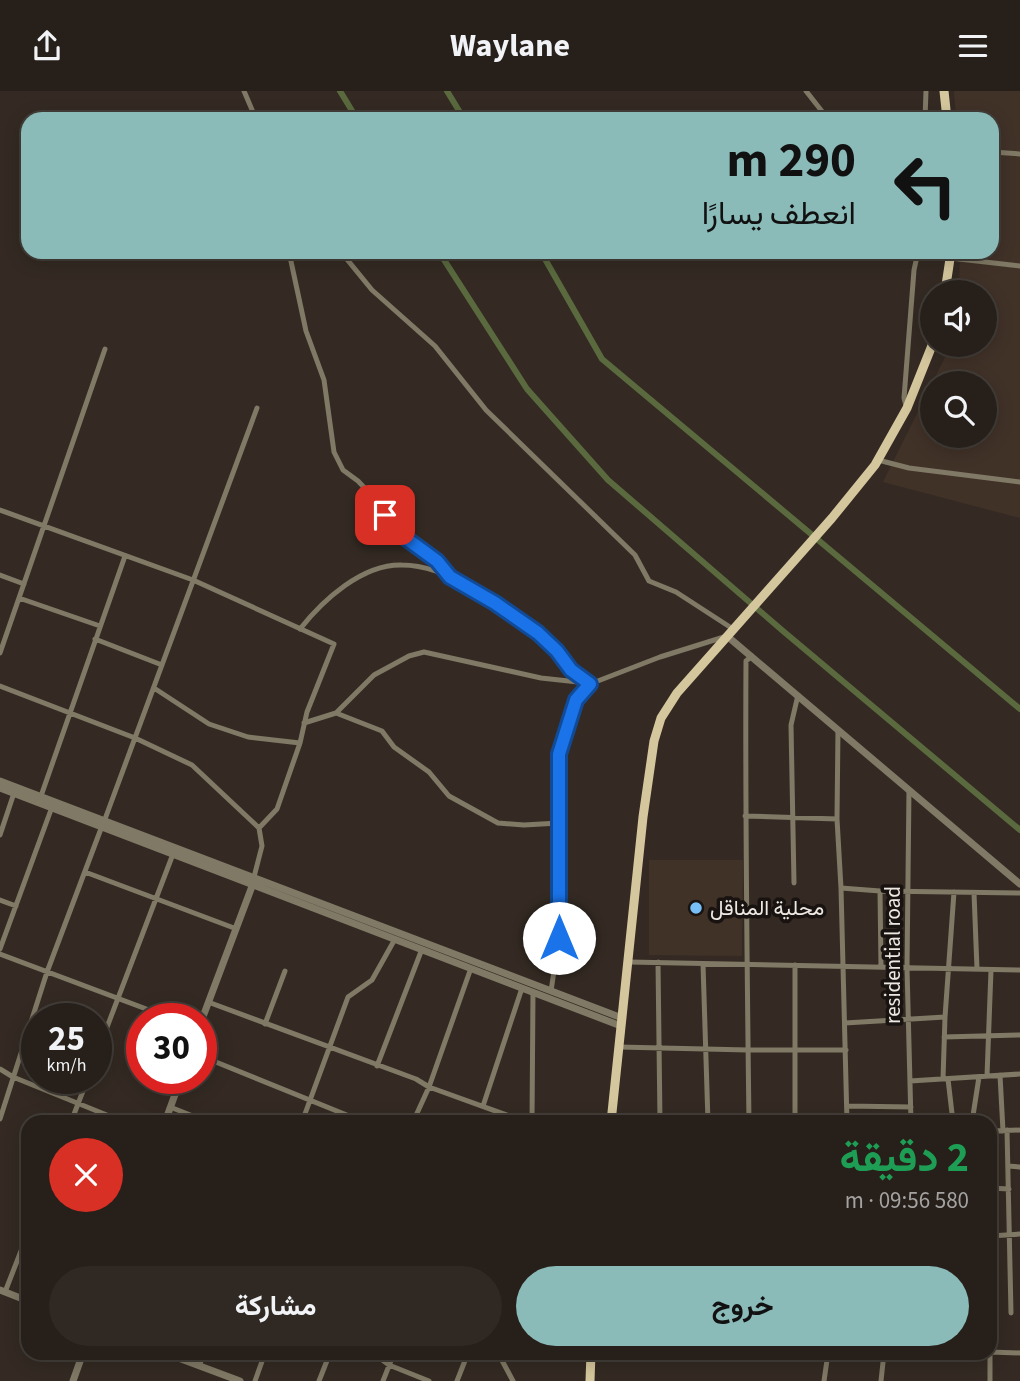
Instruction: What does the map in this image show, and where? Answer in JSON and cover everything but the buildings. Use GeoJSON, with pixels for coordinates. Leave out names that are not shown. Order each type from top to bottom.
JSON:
{"type":"FeatureCollection","features":[{"type":"Feature","properties":{"kind":"main road"},"geometry":{"type":"LineString","coordinates":[[944,91],[946,112]]}},
{"type":"Feature","properties":{"kind":"main road"},"geometry":{"type":"LineString","coordinates":[[947,280],[950,259]]}},
{"type":"Feature","properties":{"kind":"main road"},"geometry":{"type":"LineString","coordinates":[[612,1115],[643,817],[654,741],[661,718],[677,693],[858,488],[878,460],[906,410],[927,357]]}},
{"type":"Feature","properties":{"kind":"main road"},"geometry":{"type":"LineString","coordinates":[[590,1381],[591,1360]]}},
{"type":"Feature","properties":{"kind":"street"},"geometry":{"type":"LineString","coordinates":[[244,91],[254,112]]}},
{"type":"Feature","properties":{"kind":"street"},"geometry":{"type":"LineString","coordinates":[[806,91],[822,112]]}},
{"type":"Feature","properties":{"kind":"street"},"geometry":{"type":"LineString","coordinates":[[925,112],[926,91]]}},
{"type":"Feature","properties":{"kind":"street"},"geometry":{"type":"LineString","coordinates":[[999,152],[1020,154]]}},
{"type":"Feature","properties":{"kind":"street"},"geometry":{"type":"LineString","coordinates":[[291,259],[306,331],[324,380],[334,452],[343,470],[377,501],[392,528],[437,561],[450,577]]}},
{"type":"Feature","properties":{"kind":"street"},"geometry":{"type":"LineString","coordinates":[[347,259],[372,290],[435,346],[481,405],[635,555],[649,581],[676,592],[730,633],[752,656],[1020,884]]}},
{"type":"Feature","properties":{"kind":"street"},"geometry":{"type":"LineString","coordinates":[[906,410],[904,398],[917,259]]}},
{"type":"Feature","properties":{"kind":"street"},"geometry":{"type":"LineString","coordinates":[[976,259],[1020,266]]}},
{"type":"Feature","properties":{"kind":"street"},"geometry":{"type":"LineString","coordinates":[[0,653],[105,349]]}},
{"type":"Feature","properties":{"kind":"street"},"geometry":{"type":"LineString","coordinates":[[0,1119],[47,972],[257,408]]}},
{"type":"Feature","properties":{"kind":"street"},"geometry":{"type":"LineString","coordinates":[[878,460],[909,468],[1020,482]]}},
{"type":"Feature","properties":{"kind":"street"},"geometry":{"type":"LineString","coordinates":[[0,510],[193,580],[334,644],[304,723],[300,743],[277,809],[259,828]]}},
{"type":"Feature","properties":{"kind":"street"},"geometry":{"type":"LineString","coordinates":[[41,796],[125,555]]}},
{"type":"Feature","properties":{"kind":"street"},"geometry":{"type":"LineString","coordinates":[[300,629],[318,607],[370,571],[401,564],[430,569],[450,577],[495,603],[538,633],[557,651],[571,670],[590,684]]}},
{"type":"Feature","properties":{"kind":"street"},"geometry":{"type":"LineString","coordinates":[[0,575],[24,585]]}},
{"type":"Feature","properties":{"kind":"street"},"geometry":{"type":"LineString","coordinates":[[19,598],[100,626]]}},
{"type":"Feature","properties":{"kind":"street"},"geometry":{"type":"LineString","coordinates":[[551,991],[559,938],[559,754],[576,700],[590,684],[730,633]]}},
{"type":"Feature","properties":{"kind":"street"},"geometry":{"type":"LineString","coordinates":[[95,639],[162,665]]}},
{"type":"Feature","properties":{"kind":"street"},"geometry":{"type":"LineString","coordinates":[[304,723],[336,713],[374,675],[409,656],[424,652],[541,678],[590,684]]}},
{"type":"Feature","properties":{"kind":"street"},"geometry":{"type":"LineString","coordinates":[[750,1115],[745,816],[746,661],[752,656]]}},
{"type":"Feature","properties":{"kind":"street"},"geometry":{"type":"LineString","coordinates":[[0,686],[135,738],[192,765],[259,828],[262,846],[254,881],[208,1002],[507,1115]]}},
{"type":"Feature","properties":{"kind":"street"},"geometry":{"type":"LineString","coordinates":[[154,688],[209,724],[248,737],[300,743]]}},
{"type":"Feature","properties":{"kind":"street"},"geometry":{"type":"LineString","coordinates":[[794,883],[791,725],[798,695]]}},
{"type":"Feature","properties":{"kind":"street"},"geometry":{"type":"LineString","coordinates":[[336,713],[382,731],[394,747],[429,772],[449,796],[498,823],[559,823]]}},
{"type":"Feature","properties":{"kind":"street"},"geometry":{"type":"LineString","coordinates":[[838,729],[837,819],[846,1115]]}},
{"type":"Feature","properties":{"kind":"street"},"geometry":{"type":"LineString","coordinates":[[0,781],[41,796],[173,854],[254,881],[522,988],[622,1022]]}},
{"type":"Feature","properties":{"kind":"street"},"geometry":{"type":"LineString","coordinates":[[0,788],[104,823],[551,991],[622,1022]]}},
{"type":"Feature","properties":{"kind":"street","name":"residential road"},"geometry":{"type":"LineString","coordinates":[[909,789],[907,968],[911,1115]]}},
{"type":"Feature","properties":{"kind":"street"},"geometry":{"type":"LineString","coordinates":[[0,835],[15,793]]}},
{"type":"Feature","properties":{"kind":"street"},"geometry":{"type":"LineString","coordinates":[[0,949],[51,807]]}},
{"type":"Feature","properties":{"kind":"street"},"geometry":{"type":"LineString","coordinates":[[745,816],[837,819]]}},
{"type":"Feature","properties":{"kind":"street"},"geometry":{"type":"LineString","coordinates":[[112,1014],[173,854]]}},
{"type":"Feature","properties":{"kind":"street"},"geometry":{"type":"LineString","coordinates":[[85,872],[234,928]]}},
{"type":"Feature","properties":{"kind":"street"},"geometry":{"type":"LineString","coordinates":[[841,888],[908,892],[1020,893]]}},
{"type":"Feature","properties":{"kind":"street"},"geometry":{"type":"LineString","coordinates":[[880,891],[881,967]]}},
{"type":"Feature","properties":{"kind":"street"},"geometry":{"type":"LineString","coordinates":[[952,1115],[946,1079],[944,1037],[954,892]]}},
{"type":"Feature","properties":{"kind":"street"},"geometry":{"type":"LineString","coordinates":[[974,893],[977,969]]}},
{"type":"Feature","properties":{"kind":"street"},"geometry":{"type":"LineString","coordinates":[[0,901],[16,906]]}},
{"type":"Feature","properties":{"kind":"street"},"geometry":{"type":"LineString","coordinates":[[305,1115],[348,996],[372,980],[395,939]]}},
{"type":"Feature","properties":{"kind":"street"},"geometry":{"type":"LineString","coordinates":[[377,1066],[422,949]]}},
{"type":"Feature","properties":{"kind":"street"},"geometry":{"type":"LineString","coordinates":[[0,954],[131,1003]]}},
{"type":"Feature","properties":{"kind":"street"},"geometry":{"type":"LineString","coordinates":[[629,962],[1020,970]]}},
{"type":"Feature","properties":{"kind":"street"},"geometry":{"type":"LineString","coordinates":[[658,963],[660,1115]]}},
{"type":"Feature","properties":{"kind":"street"},"geometry":{"type":"LineString","coordinates":[[703,964],[708,1115]]}},
{"type":"Feature","properties":{"kind":"street"},"geometry":{"type":"LineString","coordinates":[[795,964],[795,1115]]}},
{"type":"Feature","properties":{"kind":"street"},"geometry":{"type":"LineString","coordinates":[[416,1115],[429,1087],[471,968]]}},
{"type":"Feature","properties":{"kind":"street"},"geometry":{"type":"LineString","coordinates":[[987,1076],[991,969]]}},
{"type":"Feature","properties":{"kind":"street"},"geometry":{"type":"LineString","coordinates":[[265,1024],[285,971]]}},
{"type":"Feature","properties":{"kind":"street"},"geometry":{"type":"LineString","coordinates":[[483,1106],[522,988]]}},
{"type":"Feature","properties":{"kind":"street"},"geometry":{"type":"LineString","coordinates":[[532,1115],[533,992]]}},
{"type":"Feature","properties":{"kind":"street"},"geometry":{"type":"LineString","coordinates":[[845,1023],[945,1017]]}},
{"type":"Feature","properties":{"kind":"street"},"geometry":{"type":"LineString","coordinates":[[944,1037],[1020,1035]]}},
{"type":"Feature","properties":{"kind":"street"},"geometry":{"type":"LineString","coordinates":[[619,1047],[846,1050]]}},
{"type":"Feature","properties":{"kind":"street"},"geometry":{"type":"LineString","coordinates":[[217,1062],[345,1115]]}},
{"type":"Feature","properties":{"kind":"street"},"geometry":{"type":"LineString","coordinates":[[0,1069],[13,1077],[107,1115]]}},
{"type":"Feature","properties":{"kind":"street"},"geometry":{"type":"LineString","coordinates":[[910,1081],[1020,1074]]}},
{"type":"Feature","properties":{"kind":"street"},"geometry":{"type":"LineString","coordinates":[[1000,1075],[1008,1166],[1011,1313]]}},
{"type":"Feature","properties":{"kind":"street"},"geometry":{"type":"LineString","coordinates":[[973,1115],[979,1077]]}},
{"type":"Feature","properties":{"kind":"street"},"geometry":{"type":"LineString","coordinates":[[74,1115],[82,1094]]}},
{"type":"Feature","properties":{"kind":"street"},"geometry":{"type":"LineString","coordinates":[[167,1115],[175,1094]]}},
{"type":"Feature","properties":{"kind":"street"},"geometry":{"type":"LineString","coordinates":[[847,1106],[911,1107]]}},
{"type":"Feature","properties":{"kind":"street"},"geometry":{"type":"LineString","coordinates":[[170,1107],[190,1115]]}},
{"type":"Feature","properties":{"kind":"street"},"geometry":{"type":"LineString","coordinates":[[997,1131],[1020,1130]]}},
{"type":"Feature","properties":{"kind":"street"},"geometry":{"type":"LineString","coordinates":[[1008,1166],[1020,1167]]}},
{"type":"Feature","properties":{"kind":"street"},"geometry":{"type":"LineString","coordinates":[[997,1188],[1009,1189]]}},
{"type":"Feature","properties":{"kind":"street"},"geometry":{"type":"LineString","coordinates":[[997,1236],[1020,1234]]}},
{"type":"Feature","properties":{"kind":"street"},"geometry":{"type":"LineString","coordinates":[[21,1249],[3,1291],[21,1298]]}},
{"type":"Feature","properties":{"kind":"street"},"geometry":{"type":"LineString","coordinates":[[1011,1280],[1020,1280]]}},
{"type":"Feature","properties":{"kind":"street"},"geometry":{"type":"LineString","coordinates":[[997,1353],[1020,1353]]}},
{"type":"Feature","properties":{"kind":"street"},"geometry":{"type":"LineString","coordinates":[[73,1381],[80,1360]]}},
{"type":"Feature","properties":{"kind":"street"},"geometry":{"type":"LineString","coordinates":[[183,1360],[220,1377],[240,1381]]}},
{"type":"Feature","properties":{"kind":"street"},"geometry":{"type":"LineString","coordinates":[[199,1366],[201,1360]]}},
{"type":"Feature","properties":{"kind":"street"},"geometry":{"type":"LineString","coordinates":[[255,1381],[262,1360]]}},
{"type":"Feature","properties":{"kind":"street"},"geometry":{"type":"LineString","coordinates":[[319,1381],[327,1360]]}},
{"type":"Feature","properties":{"kind":"street"},"geometry":{"type":"LineString","coordinates":[[382,1360],[389,1366],[429,1381]]}},
{"type":"Feature","properties":{"kind":"street"},"geometry":{"type":"LineString","coordinates":[[383,1381],[391,1360]]}},
{"type":"Feature","properties":{"kind":"street"},"geometry":{"type":"LineString","coordinates":[[457,1381],[465,1360]]}},
{"type":"Feature","properties":{"kind":"street"},"geometry":{"type":"LineString","coordinates":[[502,1360],[513,1381]]}},
{"type":"Feature","properties":{"kind":"street"},"geometry":{"type":"LineString","coordinates":[[824,1381],[827,1360]]}},
{"type":"Feature","properties":{"kind":"street"},"geometry":{"type":"LineString","coordinates":[[881,1381],[883,1360]]}},
{"type":"Feature","properties":{"kind":"street"},"geometry":{"type":"LineString","coordinates":[[990,1360],[990,1381]]}},
{"type":"Feature","properties":{"kind":"shaded area"},"geometry":{"type":"Polygon","coordinates":[[[954,91],[1020,91],[1020,518],[883,482],[920,407],[920,448],[997,448],[997,371],[938,371],[945,357],[997,357],[997,280],[959,280],[960,259],[999,259],[999,112],[956,112],[954,91]]]}},
{"type":"Feature","properties":{"kind":"shaded area","name":"محلية المناقل"},"geometry":{"type":"Polygon","coordinates":[[[649,860],[743,860],[742,956],[649,955],[649,860]]]}},
{"type":"Feature","properties":{"kind":"waterway"},"geometry":{"type":"LineString","coordinates":[[340,91],[353,112]]}},
{"type":"Feature","properties":{"kind":"waterway"},"geometry":{"type":"LineString","coordinates":[[447,91],[460,112]]}},
{"type":"Feature","properties":{"kind":"waterway"},"geometry":{"type":"LineString","coordinates":[[443,259],[527,389],[608,480],[1020,830]]}},
{"type":"Feature","properties":{"kind":"waterway"},"geometry":{"type":"LineString","coordinates":[[545,259],[602,359],[1020,709]]}},
{"type":"Feature","properties":{"kind":"place","name":"محلية المناقل"},"geometry":{"type":"Point","coordinates":[696,908]}},
{"type":"Feature","properties":{"kind":"route"},"geometry":{"type":"LineString","coordinates":[[385,515],[392,528],[437,561],[450,577],[472,588],[538,633],[557,651],[571,670],[590,684],[576,700],[559,754],[559,938]]}}]}
